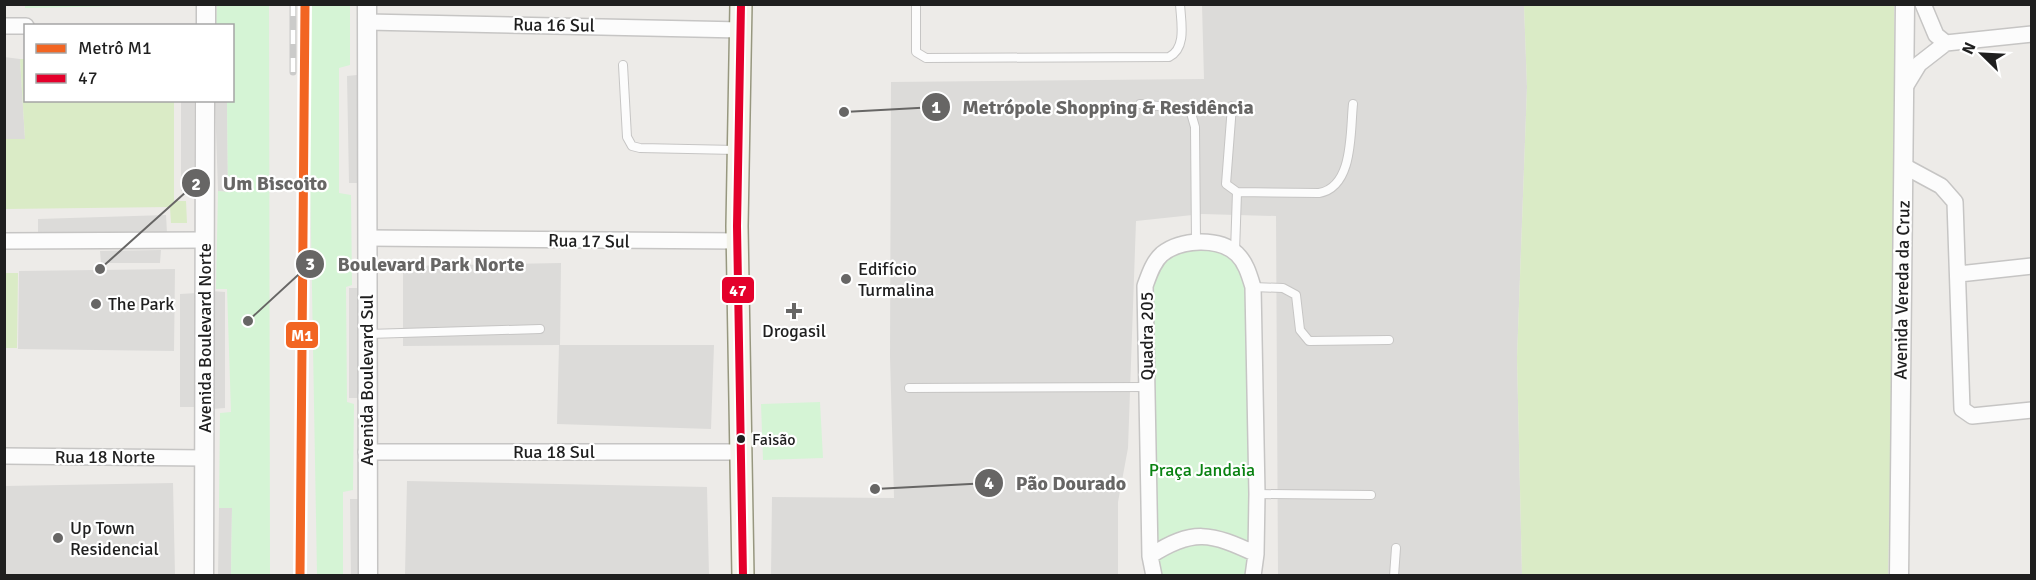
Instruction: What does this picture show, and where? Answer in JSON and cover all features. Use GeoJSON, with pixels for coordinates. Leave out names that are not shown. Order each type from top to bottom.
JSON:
{"type":"FeatureCollection","features":[{"type":"Feature","properties":{"kind":"main road"},"geometry":{"type":"LineString","coordinates":[[741,4],[738,241],[743,576]]}},
{"type":"Feature","properties":{"kind":"street"},"geometry":{"type":"LineString","coordinates":[[206,4],[206,24]]}},
{"type":"Feature","properties":{"kind":"street","name":"Avenida Vereda da Cruz"},"geometry":{"type":"LineString","coordinates":[[1899,576],[1905,4]]}},
{"type":"Feature","properties":{"kind":"street"},"geometry":{"type":"LineString","coordinates":[[1923,4],[1936,35],[1946,43]]}},
{"type":"Feature","properties":{"kind":"street","name":"Rua 16 Sul"},"geometry":{"type":"LineString","coordinates":[[367,13],[741,30]]}},
{"type":"Feature","properties":{"kind":"street","name":"Avenida Boulevard Sul"},"geometry":{"type":"LineString","coordinates":[[367,13],[368,576]]}},
{"type":"Feature","properties":{"kind":"street"},"geometry":{"type":"LineString","coordinates":[[4,26],[24,26]]}},
{"type":"Feature","properties":{"kind":"street"},"geometry":{"type":"LineString","coordinates":[[1905,87],[1919,64],[1946,43],[2031,34]]}},
{"type":"Feature","properties":{"kind":"street","name":"Avenida Boulevard Norte"},"geometry":{"type":"LineString","coordinates":[[204,576],[205,102]]}},
{"type":"Feature","properties":{"kind":"street"},"geometry":{"type":"LineString","coordinates":[[1904,166],[1941,186],[1955,202],[1962,410],[1972,416],[2031,410]]}},
{"type":"Feature","properties":{"kind":"street","name":"Rua 17 Sul"},"geometry":{"type":"LineString","coordinates":[[368,238],[738,241]]}},
{"type":"Feature","properties":{"kind":"street"},"geometry":{"type":"LineString","coordinates":[[4,241],[204,240]]}},
{"type":"Feature","properties":{"kind":"street"},"geometry":{"type":"LineString","coordinates":[[1196,242],[1214,244],[1235,252],[1246,265],[1253,286],[1257,494],[1256,554],[1253,576]]}},
{"type":"Feature","properties":{"kind":"street","name":"Quadra 205"},"geometry":{"type":"LineString","coordinates":[[1154,576],[1150,556],[1145,286],[1151,269],[1162,254],[1185,243],[1196,242]]}},
{"type":"Feature","properties":{"kind":"street"},"geometry":{"type":"LineString","coordinates":[[1959,274],[2031,266]]}},
{"type":"Feature","properties":{"kind":"street","name":"Rua 18 Sul"},"geometry":{"type":"LineString","coordinates":[[366,452],[742,452]]}},
{"type":"Feature","properties":{"kind":"street","name":"Rua 18 Norte"},"geometry":{"type":"LineString","coordinates":[[4,456],[204,458]]}},
{"type":"Feature","properties":{"kind":"street"},"geometry":{"type":"LineString","coordinates":[[1150,556],[1171,542],[1203,535],[1223,539],[1256,554]]}},
{"type":"Feature","properties":{"kind":"lane"},"geometry":{"type":"LineString","coordinates":[[916,4],[915,52],[920,55],[926,58],[1018,58],[1169,57],[1177,54],[1181,45],[1180,4]]}},
{"type":"Feature","properties":{"kind":"lane"},"geometry":{"type":"LineString","coordinates":[[623,65],[627,137],[632,146],[738,150]]}},
{"type":"Feature","properties":{"kind":"lane"},"geometry":{"type":"LineString","coordinates":[[1140,104],[1185,109],[1191,113],[1195,127],[1196,242]]}},
{"type":"Feature","properties":{"kind":"lane"},"geometry":{"type":"LineString","coordinates":[[1232,106],[1227,184],[1237,192],[1326,192],[1338,183],[1346,166],[1353,104]]}},
{"type":"Feature","properties":{"kind":"lane"},"geometry":{"type":"LineString","coordinates":[[1235,252],[1237,192]]}},
{"type":"Feature","properties":{"kind":"lane"},"geometry":{"type":"LineString","coordinates":[[1253,286],[1283,288],[1296,295],[1300,330],[1309,341],[1389,340]]}},
{"type":"Feature","properties":{"kind":"lane"},"geometry":{"type":"LineString","coordinates":[[367,334],[540,329]]}},
{"type":"Feature","properties":{"kind":"lane"},"geometry":{"type":"LineString","coordinates":[[909,388],[1147,387]]}},
{"type":"Feature","properties":{"kind":"lane"},"geometry":{"type":"LineString","coordinates":[[1257,494],[1371,495]]}},
{"type":"Feature","properties":{"kind":"lane"},"geometry":{"type":"LineString","coordinates":[[1394,576],[1396,548]]}},
{"type":"Feature","properties":{"kind":"shaded area"},"geometry":{"type":"Polygon","coordinates":[[[1202,5],[1524,5],[1527,87],[1517,358],[1522,575],[1278,575],[1276,216],[1202,214],[1136,221],[1128,448],[1118,502],[1118,575],[771,576],[772,497],[894,498],[890,357],[891,82],[1204,79],[1202,5]]]}},
{"type":"Feature","properties":{"kind":"shaded area"},"geometry":{"type":"Polygon","coordinates":[[[4,57],[20,59],[25,139],[5,139],[4,57]]]}},
{"type":"Feature","properties":{"kind":"shaded area"},"geometry":{"type":"Polygon","coordinates":[[[357,75],[358,183],[349,183],[347,76],[357,75]]]}},
{"type":"Feature","properties":{"kind":"shaded area"},"geometry":{"type":"Polygon","coordinates":[[[181,102],[194,102],[194,191],[181,191],[181,102]]]}},
{"type":"Feature","properties":{"kind":"shaded area"},"geometry":{"type":"Polygon","coordinates":[[[215,102],[227,102],[228,192],[218,191],[215,102]]]}},
{"type":"Feature","properties":{"kind":"shaded area"},"geometry":{"type":"Polygon","coordinates":[[[166,215],[167,233],[38,236],[38,219],[166,215]]]}},
{"type":"Feature","properties":{"kind":"shaded area"},"geometry":{"type":"Polygon","coordinates":[[[161,250],[160,263],[101,263],[100,251],[161,250]]]}},
{"type":"Feature","properties":{"kind":"shaded area"},"geometry":{"type":"Polygon","coordinates":[[[561,263],[560,345],[714,345],[711,429],[557,424],[559,345],[403,346],[403,266],[561,263]]]}},
{"type":"Feature","properties":{"kind":"shaded area","name":"The Park"},"geometry":{"type":"Polygon","coordinates":[[[175,269],[174,351],[18,349],[19,271],[175,269]]]}},
{"type":"Feature","properties":{"kind":"shaded area"},"geometry":{"type":"Polygon","coordinates":[[[349,288],[359,288],[359,398],[349,398],[349,288]]]}},
{"type":"Feature","properties":{"kind":"shaded area"},"geometry":{"type":"Polygon","coordinates":[[[211,291],[225,292],[225,408],[212,409],[211,291]]]}},
{"type":"Feature","properties":{"kind":"shaded area"},"geometry":{"type":"Polygon","coordinates":[[[197,293],[195,407],[180,407],[180,294],[197,293]]]}},
{"type":"Feature","properties":{"kind":"shaded area"},"geometry":{"type":"Polygon","coordinates":[[[407,481],[707,487],[709,575],[405,575],[407,481]]]}},
{"type":"Feature","properties":{"kind":"shaded area"},"geometry":{"type":"Polygon","coordinates":[[[173,483],[175,575],[5,575],[5,486],[173,483]]]}},
{"type":"Feature","properties":{"kind":"shaded area"},"geometry":{"type":"Polygon","coordinates":[[[350,499],[359,499],[359,575],[351,575],[350,499]]]}},
{"type":"Feature","properties":{"kind":"shaded area"},"geometry":{"type":"Polygon","coordinates":[[[232,507],[231,575],[218,576],[219,508],[232,507]]]}},
{"type":"Feature","properties":{"kind":"green space"},"geometry":{"type":"Polygon","coordinates":[[[25,4],[174,5],[25,8],[25,4]]]}},
{"type":"Feature","properties":{"kind":"green space"},"geometry":{"type":"Polygon","coordinates":[[[217,5],[269,5],[270,575],[231,575],[232,508],[219,508],[220,413],[231,412],[227,289],[216,289],[218,191],[228,192],[227,102],[234,102],[234,24],[216,24],[217,5]]]}},
{"type":"Feature","properties":{"kind":"green space"},"geometry":{"type":"Polygon","coordinates":[[[307,5],[350,5],[350,65],[339,68],[339,193],[351,195],[352,285],[346,287],[347,402],[354,404],[353,490],[343,492],[343,575],[317,575],[307,5]]]}},
{"type":"Feature","properties":{"kind":"green space"},"geometry":{"type":"Polygon","coordinates":[[[1524,5],[1894,5],[1896,221],[1888,575],[1522,576],[1517,358],[1527,87],[1524,5]]]}},
{"type":"Feature","properties":{"kind":"green space"},"geometry":{"type":"Polygon","coordinates":[[[20,59],[24,59],[24,102],[174,102],[174,201],[186,201],[187,223],[171,223],[170,207],[5,209],[5,139],[25,139],[20,59]]]}},
{"type":"Feature","properties":{"kind":"green space","name":"Praça Jandaia"},"geometry":{"type":"Polygon","coordinates":[[[1214,244],[1246,265],[1253,575],[1154,575],[1151,269],[1162,254],[1214,244]]]}},
{"type":"Feature","properties":{"kind":"green space"},"geometry":{"type":"Polygon","coordinates":[[[4,273],[18,273],[17,348],[5,348],[4,273]]]}},
{"type":"Feature","properties":{"kind":"green space"},"geometry":{"type":"Polygon","coordinates":[[[820,402],[823,458],[763,460],[761,404],[820,402]]]}},
{"type":"Feature","properties":{"kind":"railway"},"geometry":{"type":"LineString","coordinates":[[293,4],[293,72]]}},
{"type":"Feature","properties":{"kind":"metro line","name":"M1"},"geometry":{"type":"LineString","coordinates":[[300,576],[305,4]]}},
{"type":"Feature","properties":{"kind":"transit line","name":"47"},"geometry":{"type":"LineString","coordinates":[[741,4],[737,226],[743,576]]}},
{"type":"Feature","properties":{"kind":"place","name":"Metrópole Shopping & Residência"},"geometry":{"type":"Point","coordinates":[844,112]}},
{"type":"Feature","properties":{"kind":"place","name":"Um Biscoito"},"geometry":{"type":"Point","coordinates":[100,269]}},
{"type":"Feature","properties":{"kind":"place","name":"Edifício Turmalina"},"geometry":{"type":"Point","coordinates":[846,279]}},
{"type":"Feature","properties":{"kind":"place","name":"The Park"},"geometry":{"type":"Point","coordinates":[96,304]}},
{"type":"Feature","properties":{"kind":"place","name":"Drogasil"},"geometry":{"type":"Point","coordinates":[794,311]}},
{"type":"Feature","properties":{"kind":"place","name":"Boulevard Park Norte"},"geometry":{"type":"Point","coordinates":[248,321]}},
{"type":"Feature","properties":{"kind":"place","name":"Faisão"},"geometry":{"type":"Point","coordinates":[741,439]}},
{"type":"Feature","properties":{"kind":"place","name":"Pão Dourado"},"geometry":{"type":"Point","coordinates":[875,489]}},
{"type":"Feature","properties":{"kind":"place","name":"Up Town Residencial"},"geometry":{"type":"Point","coordinates":[58,538]}}]}
